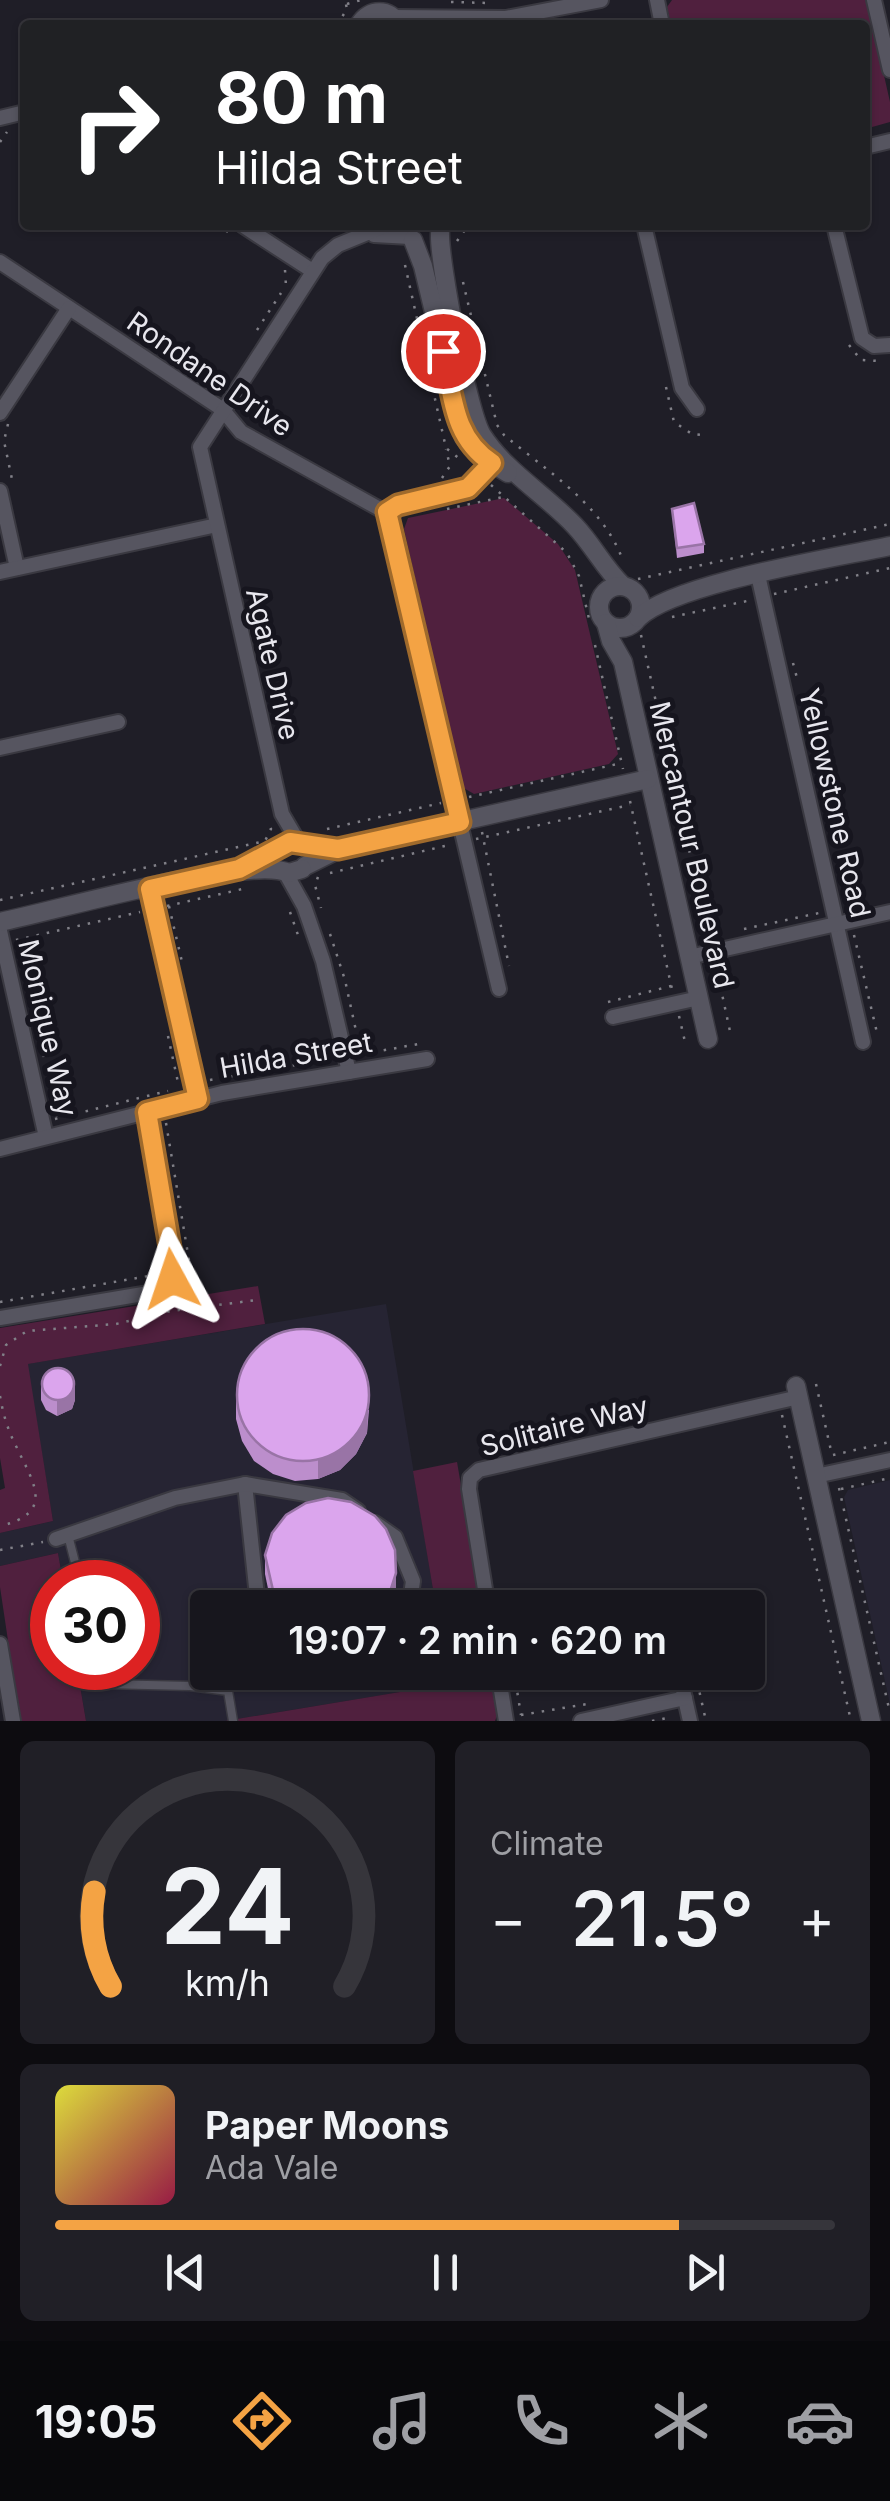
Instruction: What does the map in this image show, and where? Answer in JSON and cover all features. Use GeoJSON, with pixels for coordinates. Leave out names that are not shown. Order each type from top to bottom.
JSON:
{"type":"FeatureCollection","features":[{"type":"Feature","properties":{"kind":"street"},"geometry":{"type":"LineString","coordinates":[[443,20],[466,16],[521,17],[601,0]]}},
{"type":"Feature","properties":{"kind":"street"},"geometry":{"type":"LineString","coordinates":[[874,0],[890,70]]}},
{"type":"Feature","properties":{"kind":"street"},"geometry":{"type":"LineString","coordinates":[[364,20],[373,12],[422,20]]}},
{"type":"Feature","properties":{"kind":"street"},"geometry":{"type":"LineString","coordinates":[[238,230],[312,270],[338,245],[378,230]]}},
{"type":"Feature","properties":{"kind":"street"},"geometry":{"type":"LineString","coordinates":[[368,235],[409,234],[430,241],[447,230]]}},
{"type":"Feature","properties":{"kind":"street"},"geometry":{"type":"LineString","coordinates":[[449,230],[442,267],[478,428],[490,464]]}},
{"type":"Feature","properties":{"kind":"street"},"geometry":{"type":"LineString","coordinates":[[645,230],[682,388],[697,410]]}},
{"type":"Feature","properties":{"kind":"street"},"geometry":{"type":"LineString","coordinates":[[835,230],[862,338],[874,346],[890,344]]}},
{"type":"Feature","properties":{"kind":"street"},"geometry":{"type":"LineString","coordinates":[[409,234],[427,281],[462,432],[472,448],[490,464],[526,482],[572,522],[596,556],[628,583],[640,600],[638,625]]}},
{"type":"Feature","properties":{"kind":"street","name":"Rondane Drive"},"geometry":{"type":"LineString","coordinates":[[0,262],[222,408],[240,432],[387,512]]}},
{"type":"Feature","properties":{"kind":"street","name":"Agate Drive"},"geometry":{"type":"LineString","coordinates":[[295,843],[282,814],[200,447],[312,270]]}},
{"type":"Feature","properties":{"kind":"street"},"geometry":{"type":"LineString","coordinates":[[6,416],[69,308]]}},
{"type":"Feature","properties":{"kind":"street"},"geometry":{"type":"LineString","coordinates":[[490,464],[463,490],[398,505],[387,512],[454,800],[469,820],[466,842],[499,989]]}},
{"type":"Feature","properties":{"kind":"street"},"geometry":{"type":"LineString","coordinates":[[0,491],[18,568]]}},
{"type":"Feature","properties":{"kind":"street"},"geometry":{"type":"LineString","coordinates":[[0,572],[216,525]]}},
{"type":"Feature","properties":{"kind":"street"},"geometry":{"type":"LineString","coordinates":[[638,625],[646,610],[681,594],[890,546]]}},
{"type":"Feature","properties":{"kind":"street"},"geometry":{"type":"LineString","coordinates":[[596,556],[602,596],[599,627],[638,625]]}},
{"type":"Feature","properties":{"kind":"street","name":"Yellowstone Road"},"geometry":{"type":"LineString","coordinates":[[758,575],[833,929],[871,1039]]}},
{"type":"Feature","properties":{"kind":"street"},"geometry":{"type":"LineString","coordinates":[[602,596],[611,588],[628,583],[681,594]]}},
{"type":"Feature","properties":{"kind":"street","name":"Mercantour Boulevard"},"geometry":{"type":"LineString","coordinates":[[623,662],[627,637],[638,625]]}},
{"type":"Feature","properties":{"kind":"street","name":"Mercantour Boulevard"},"geometry":{"type":"LineString","coordinates":[[599,627],[623,662],[708,1040]]}},
{"type":"Feature","properties":{"kind":"street"},"geometry":{"type":"LineString","coordinates":[[0,748],[118,722]]}},
{"type":"Feature","properties":{"kind":"street"},"geometry":{"type":"LineString","coordinates":[[239,869],[293,869],[338,849],[648,778]]}},
{"type":"Feature","properties":{"kind":"street"},"geometry":{"type":"LineString","coordinates":[[0,922],[239,869],[295,843],[338,849]]}},
{"type":"Feature","properties":{"kind":"street"},"geometry":{"type":"LineString","coordinates":[[293,869],[307,853],[295,843]]}},
{"type":"Feature","properties":{"kind":"street"},"geometry":{"type":"LineString","coordinates":[[295,843],[277,862],[293,869],[328,976],[349,1072]]}},
{"type":"Feature","properties":{"kind":"street"},"geometry":{"type":"LineString","coordinates":[[150,889],[198,1099]]}},
{"type":"Feature","properties":{"kind":"street"},"geometry":{"type":"LineString","coordinates":[[689,957],[833,929],[890,912]]}},
{"type":"Feature","properties":{"kind":"street","name":"Monique Way"},"geometry":{"type":"LineString","coordinates":[[2,937],[46,1137]]}},
{"type":"Feature","properties":{"kind":"street"},"geometry":{"type":"LineString","coordinates":[[610,1009],[676,1002],[697,989]]}},
{"type":"Feature","properties":{"kind":"street","name":"Hilda Street"},"geometry":{"type":"LineString","coordinates":[[0,1149],[149,1119],[198,1099],[427,1058]]}},
{"type":"Feature","properties":{"kind":"street"},"geometry":{"type":"LineString","coordinates":[[0,1318],[148,1293],[167,1285],[174,1271],[149,1119]]}},
{"type":"Feature","properties":{"kind":"street"},"geometry":{"type":"LineString","coordinates":[[798,1391],[872,1721]]}},
{"type":"Feature","properties":{"kind":"street","name":"Solitaire Way"},"geometry":{"type":"LineString","coordinates":[[485,1590],[468,1489],[470,1478],[479,1470],[779,1402],[798,1391]]}},
{"type":"Feature","properties":{"kind":"street"},"geometry":{"type":"LineString","coordinates":[[816,1476],[890,1460]]}},
{"type":"Feature","properties":{"kind":"street"},"geometry":{"type":"LineString","coordinates":[[62,1537],[175,1498],[245,1484],[342,1500],[395,1537],[414,1581],[412,1590]]}},
{"type":"Feature","properties":{"kind":"street"},"geometry":{"type":"LineString","coordinates":[[245,1484],[257,1590]]}},
{"type":"Feature","properties":{"kind":"street"},"geometry":{"type":"LineString","coordinates":[[0,1644],[13,1721]]}},
{"type":"Feature","properties":{"kind":"street"},"geometry":{"type":"LineString","coordinates":[[501,1690],[506,1721]]}},
{"type":"Feature","properties":{"kind":"street"},"geometry":{"type":"LineString","coordinates":[[683,1690],[690,1721]]}},
{"type":"Feature","properties":{"kind":"street"},"geometry":{"type":"LineString","coordinates":[[580,1721],[685,1698]]}},
{"type":"Feature","properties":{"kind":"lane"},"geometry":{"type":"LineString","coordinates":[[62,1537],[71,1560]]}},
{"type":"Feature","properties":{"kind":"lane"},"geometry":{"type":"LineString","coordinates":[[160,1685],[228,1691],[233,1721]]}},
{"type":"Feature","properties":{"kind":"path"},"geometry":{"type":"LineString","coordinates":[[449,230],[456,248]]}},
{"type":"Feature","properties":{"kind":"path"},"geometry":{"type":"LineString","coordinates":[[403,257],[450,466],[442,480]]}},
{"type":"Feature","properties":{"kind":"path"},"geometry":{"type":"LineString","coordinates":[[460,267],[496,424],[593,510],[622,560]]}},
{"type":"Feature","properties":{"kind":"path"},"geometry":{"type":"LineString","coordinates":[[257,330],[288,284],[284,268]]}},
{"type":"Feature","properties":{"kind":"path"},"geometry":{"type":"LineString","coordinates":[[6,416],[4,441],[16,496]]}},
{"type":"Feature","properties":{"kind":"path"},"geometry":{"type":"LineString","coordinates":[[446,448],[490,464],[504,496],[567,553],[599,627]]}},
{"type":"Feature","properties":{"kind":"path"},"geometry":{"type":"LineString","coordinates":[[437,511],[504,496]]}},
{"type":"Feature","properties":{"kind":"path"},"geometry":{"type":"LineString","coordinates":[[628,583],[890,524]]}},
{"type":"Feature","properties":{"kind":"path"},"geometry":{"type":"LineString","coordinates":[[659,620],[890,568]]}},
{"type":"Feature","properties":{"kind":"path"},"geometry":{"type":"LineString","coordinates":[[638,625],[731,1036]]}},
{"type":"Feature","properties":{"kind":"path"},"geometry":{"type":"LineString","coordinates":[[595,644],[686,1046]]}},
{"type":"Feature","properties":{"kind":"path"},"geometry":{"type":"LineString","coordinates":[[295,843],[454,800],[667,752]]}},
{"type":"Feature","properties":{"kind":"path"},"geometry":{"type":"LineString","coordinates":[[474,796],[469,820],[483,838],[510,968]]}},
{"type":"Feature","properties":{"kind":"path"},"geometry":{"type":"LineString","coordinates":[[323,914],[315,885],[320,876],[631,805]]}},
{"type":"Feature","properties":{"kind":"path"},"geometry":{"type":"LineString","coordinates":[[0,900],[265,841],[271,829],[266,810]]}},
{"type":"Feature","properties":{"kind":"path"},"geometry":{"type":"LineString","coordinates":[[2,937],[255,886]]}},
{"type":"Feature","properties":{"kind":"path"},"geometry":{"type":"LineString","coordinates":[[288,902],[300,941]]}},
{"type":"Feature","properties":{"kind":"path"},"geometry":{"type":"LineString","coordinates":[[746,929],[818,912],[833,929],[855,935],[871,1039]]}},
{"type":"Feature","properties":{"kind":"path"},"geometry":{"type":"LineString","coordinates":[[326,923],[342,968],[361,1054]]}},
{"type":"Feature","properties":{"kind":"path"},"geometry":{"type":"LineString","coordinates":[[610,1009],[672,985],[697,989],[718,976]]}},
{"type":"Feature","properties":{"kind":"path"},"geometry":{"type":"LineString","coordinates":[[30,994],[58,1118]]}},
{"type":"Feature","properties":{"kind":"path"},"geometry":{"type":"LineString","coordinates":[[149,1119],[166,1122],[197,1309]]}},
{"type":"Feature","properties":{"kind":"path"},"geometry":{"type":"LineString","coordinates":[[0,1302],[154,1275],[160,1268]]}},
{"type":"Feature","properties":{"kind":"path"},"geometry":{"type":"LineString","coordinates":[[0,1366],[6,1345],[27,1331],[116,1324],[258,1300]]}},
{"type":"Feature","properties":{"kind":"path"},"geometry":{"type":"LineString","coordinates":[[816,1384],[832,1455],[890,1442]]}},
{"type":"Feature","properties":{"kind":"path"},"geometry":{"type":"LineString","coordinates":[[0,1396],[8,1429],[33,1476],[36,1496],[26,1515],[0,1526]]}},
{"type":"Feature","properties":{"kind":"path"},"geometry":{"type":"LineString","coordinates":[[779,1402],[851,1721]]}},
{"type":"Feature","properties":{"kind":"path"},"geometry":{"type":"LineString","coordinates":[[890,1478],[840,1489],[890,1713]]}},
{"type":"Feature","properties":{"kind":"path"},"geometry":{"type":"LineString","coordinates":[[0,1550],[62,1537]]}},
{"type":"Feature","properties":{"kind":"path"},"geometry":{"type":"LineString","coordinates":[[517,1690],[521,1716],[598,1702]]}},
{"type":"Feature","properties":{"kind":"path"},"geometry":{"type":"LineString","coordinates":[[699,1690],[706,1721]]}},
{"type":"Feature","properties":{"kind":"path"},"geometry":{"type":"LineString","coordinates":[[652,1721],[674,1716]]}},
{"type":"Feature","properties":{"kind":"shaded area"},"geometry":{"type":"Polygon","coordinates":[[[672,0],[867,0],[890,102],[890,122],[870,128],[870,20],[670,20],[667,7],[672,0]]]}},
{"type":"Feature","properties":{"kind":"shaded area"},"geometry":{"type":"Polygon","coordinates":[[[504,498],[558,544],[575,570],[618,754],[609,764],[474,794],[462,787],[404,529],[408,518],[504,498]]]}},
{"type":"Feature","properties":{"kind":"shaded area"},"geometry":{"type":"Polygon","coordinates":[[[258,1286],[265,1324],[28,1364],[53,1521],[0,1533],[0,1490],[5,1488],[0,1458],[0,1328],[258,1286]]]}},
{"type":"Feature","properties":{"kind":"shaded area"},"geometry":{"type":"Polygon","coordinates":[[[386,1304],[433,1590],[190,1590],[190,1690],[413,1690],[225,1721],[86,1721],[81,1690],[160,1690],[160,1560],[59,1560],[58,1553],[0,1566],[0,1533],[53,1521],[27,1364],[386,1304]]]}},
{"type":"Feature","properties":{"kind":"shaded area"},"geometry":{"type":"Polygon","coordinates":[[[457,1462],[479,1590],[433,1590],[413,1471],[457,1462]]]}},
{"type":"Feature","properties":{"kind":"shaded area"},"geometry":{"type":"Polygon","coordinates":[[[890,1480],[890,1704],[844,1497],[848,1490],[890,1480]]]}},
{"type":"Feature","properties":{"kind":"shaded area"},"geometry":{"type":"Polygon","coordinates":[[[58,1553],[59,1560],[30,1560],[30,1690],[81,1690],[86,1721],[20,1721],[0,1566],[58,1553]]]}},
{"type":"Feature","properties":{"kind":"shaded area"},"geometry":{"type":"Polygon","coordinates":[[[412,1690],[495,1690],[498,1713],[495,1721],[225,1721],[412,1690]]]}},
{"type":"Feature","properties":{"kind":"building"},"geometry":{"type":"Polygon","coordinates":[[[694,503],[704,544],[677,548],[672,509],[694,503]]]}},
{"type":"Feature","properties":{"kind":"building"},"geometry":{"type":"Polygon","coordinates":[[[303,1329],[328,1334],[350,1348],[364,1370],[369,1395],[364,1420],[350,1442],[328,1456],[303,1461],[278,1456],[256,1442],[242,1420],[237,1395],[242,1370],[256,1348],[278,1334],[303,1329]]]}},
{"type":"Feature","properties":{"kind":"building"},"geometry":{"type":"Polygon","coordinates":[[[58,1368],[69,1373],[74,1384],[69,1395],[58,1400],[47,1395],[42,1384],[47,1373],[58,1368]]]}},
{"type":"Feature","properties":{"kind":"building"},"geometry":{"type":"Polygon","coordinates":[[[328,1498],[351,1502],[375,1516],[395,1550],[396,1573],[391,1590],[273,1590],[265,1555],[272,1533],[286,1515],[306,1503],[328,1498]]]}},
{"type":"Feature","properties":{"kind":"route"},"geometry":{"type":"LineString","coordinates":[[172,1279],[174,1271],[147,1112],[198,1099],[150,889],[239,869],[290,842],[338,849],[460,822],[387,512],[398,505],[468,488],[492,463],[466,442],[443,351]]}}]}
